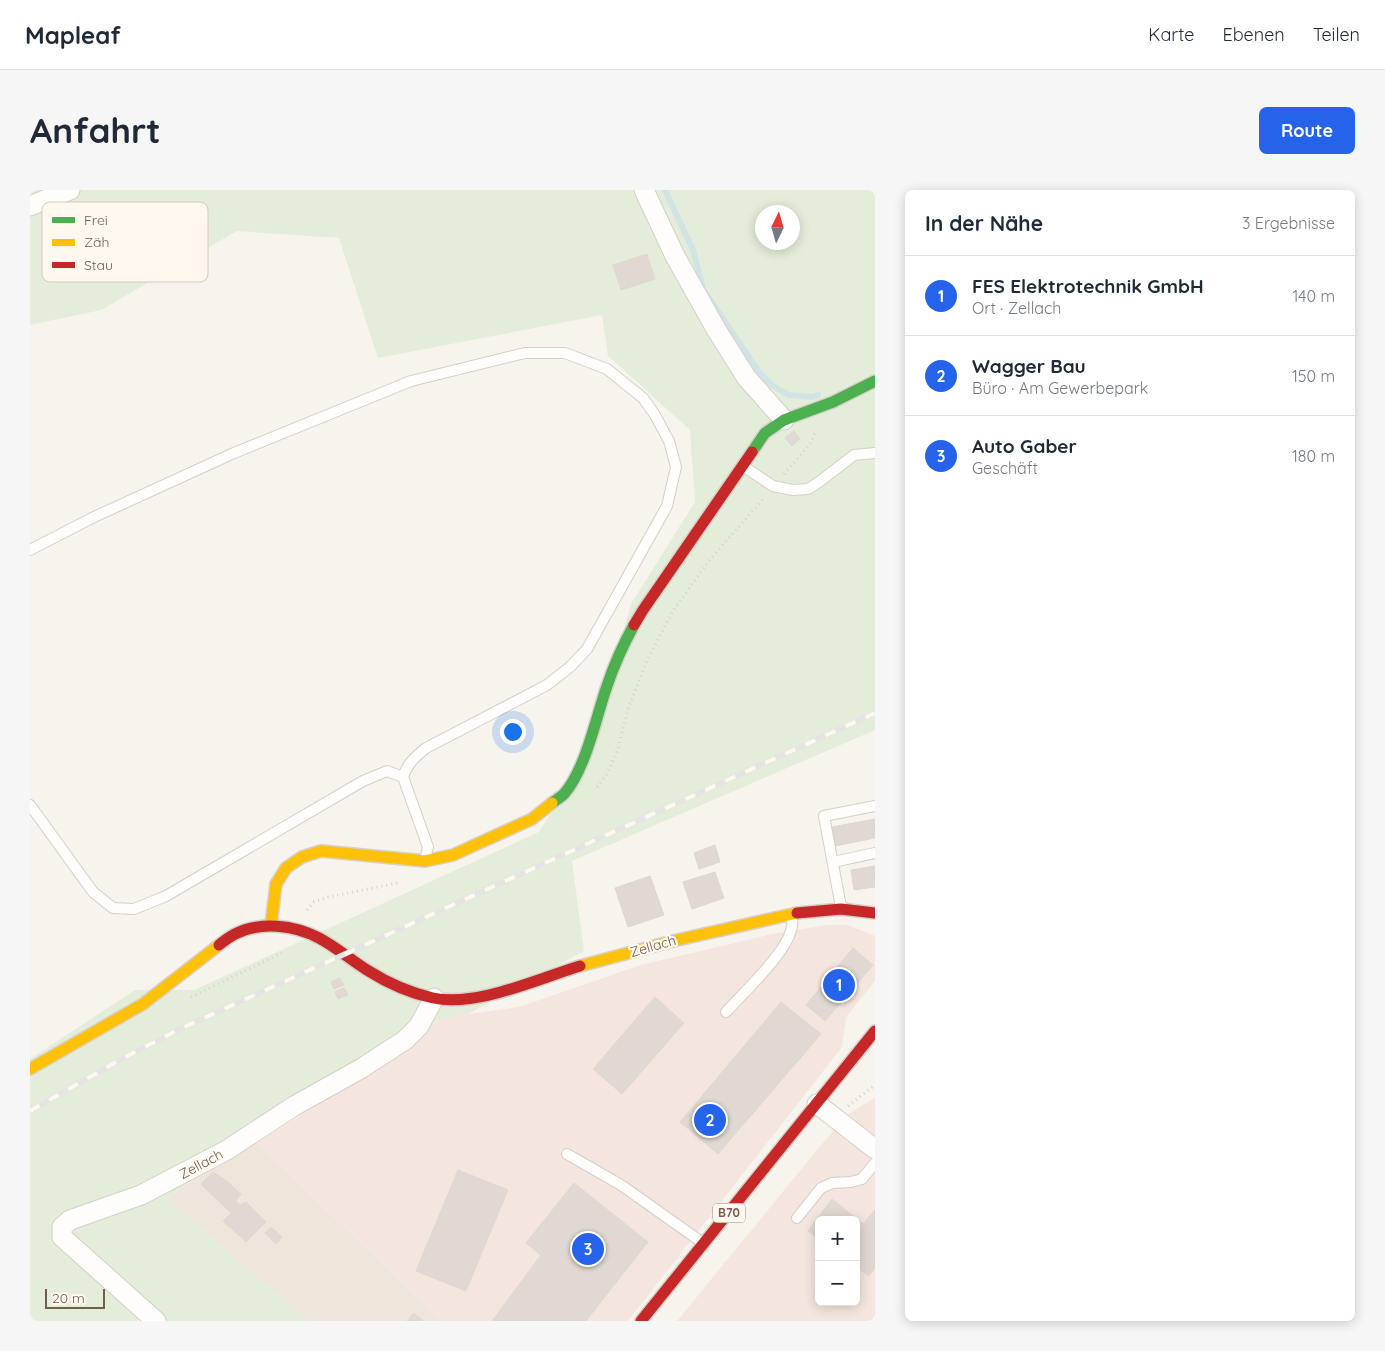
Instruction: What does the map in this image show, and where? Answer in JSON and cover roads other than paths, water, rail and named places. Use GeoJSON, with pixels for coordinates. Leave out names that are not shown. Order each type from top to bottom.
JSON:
{"type":"FeatureCollection","features":[{"type":"Feature","properties":{"kind":"street"},"geometry":{"type":"LineString","coordinates":[[30,206],[70,190]]}},
{"type":"Feature","properties":{"kind":"street"},"geometry":{"type":"LineString","coordinates":[[644,190],[675,256],[716,329],[746,377],[784,420]]}},
{"type":"Feature","properties":{"kind":"street"},"geometry":{"type":"LineString","coordinates":[[271,925],[276,884],[286,868],[302,857],[321,851],[425,861],[453,855],[532,819],[564,794],[575,777],[582,761],[607,685],[623,645],[643,610],[765,434],[784,420],[833,402],[875,381]]}},
{"type":"Feature","properties":{"kind":"street","name":"Zellach"},"geometry":{"type":"LineString","coordinates":[[30,1069],[143,1004],[235,934],[271,925],[298,930],[319,938],[368,971],[399,987],[434,998],[461,999],[485,997],[675,939],[791,914],[841,908],[857,908],[875,913]]}},
{"type":"Feature","properties":{"kind":"street","name":"Zellach"},"geometry":{"type":"LineString","coordinates":[[149,1318],[62,1237],[62,1227],[70,1220],[141,1195],[227,1150],[294,1106],[362,1068],[405,1040],[419,1026],[434,998]]}},
{"type":"Feature","properties":{"kind":"street","name":"B70"},"geometry":{"type":"LineString","coordinates":[[641,1321],[875,1031]]}},
{"type":"Feature","properties":{"kind":"street"},"geometry":{"type":"LineString","coordinates":[[817,1104],[875,1149]]}},
{"type":"Feature","properties":{"kind":"lane"},"geometry":{"type":"LineString","coordinates":[[30,550],[94,516],[225,457],[411,381],[525,353],[565,352],[607,369],[642,398],[655,415],[669,441],[676,466],[667,506],[587,649],[570,667],[547,685],[426,748],[406,767],[404,777],[428,847],[425,861]]}},
{"type":"Feature","properties":{"kind":"lane"},"geometry":{"type":"LineString","coordinates":[[743,466],[773,486],[793,490],[808,489],[820,482],[854,455],[875,453]]}},
{"type":"Feature","properties":{"kind":"lane"},"geometry":{"type":"LineString","coordinates":[[30,805],[93,892],[113,908],[134,909],[166,896],[363,781],[387,771],[404,777]]}},
{"type":"Feature","properties":{"kind":"lane"},"geometry":{"type":"LineString","coordinates":[[841,908],[824,816],[875,806]]}},
{"type":"Feature","properties":{"kind":"lane"},"geometry":{"type":"LineString","coordinates":[[833,862],[875,853]]}},
{"type":"Feature","properties":{"kind":"lane"},"geometry":{"type":"LineString","coordinates":[[726,1012],[776,957],[788,939],[792,926],[791,914]]}},
{"type":"Feature","properties":{"kind":"lane"},"geometry":{"type":"LineString","coordinates":[[567,1154],[621,1185],[704,1243]]}},
{"type":"Feature","properties":{"kind":"lane"},"geometry":{"type":"LineString","coordinates":[[797,1218],[821,1188],[832,1183],[851,1182],[862,1179],[875,1163]]}},
{"type":"Feature","properties":{"kind":"waterway"},"geometry":{"type":"LineString","coordinates":[[665,190],[693,250],[703,289],[759,372],[772,385],[789,395],[812,397],[818,395]]}},
{"type":"Feature","properties":{"kind":"railway"},"geometry":{"type":"LineString","coordinates":[[30,1111],[125,1057],[182,1028],[875,713]]}},
{"type":"Feature","properties":{"kind":"place","name":"FES Elektrotechnik GmbH"},"geometry":{"type":"Point","coordinates":[839,985]}},
{"type":"Feature","properties":{"kind":"place","name":"Wagger Bau"},"geometry":{"type":"Point","coordinates":[710,1120]}},
{"type":"Feature","properties":{"kind":"place","name":"Auto Gaber"},"geometry":{"type":"Point","coordinates":[588,1249]}}]}
